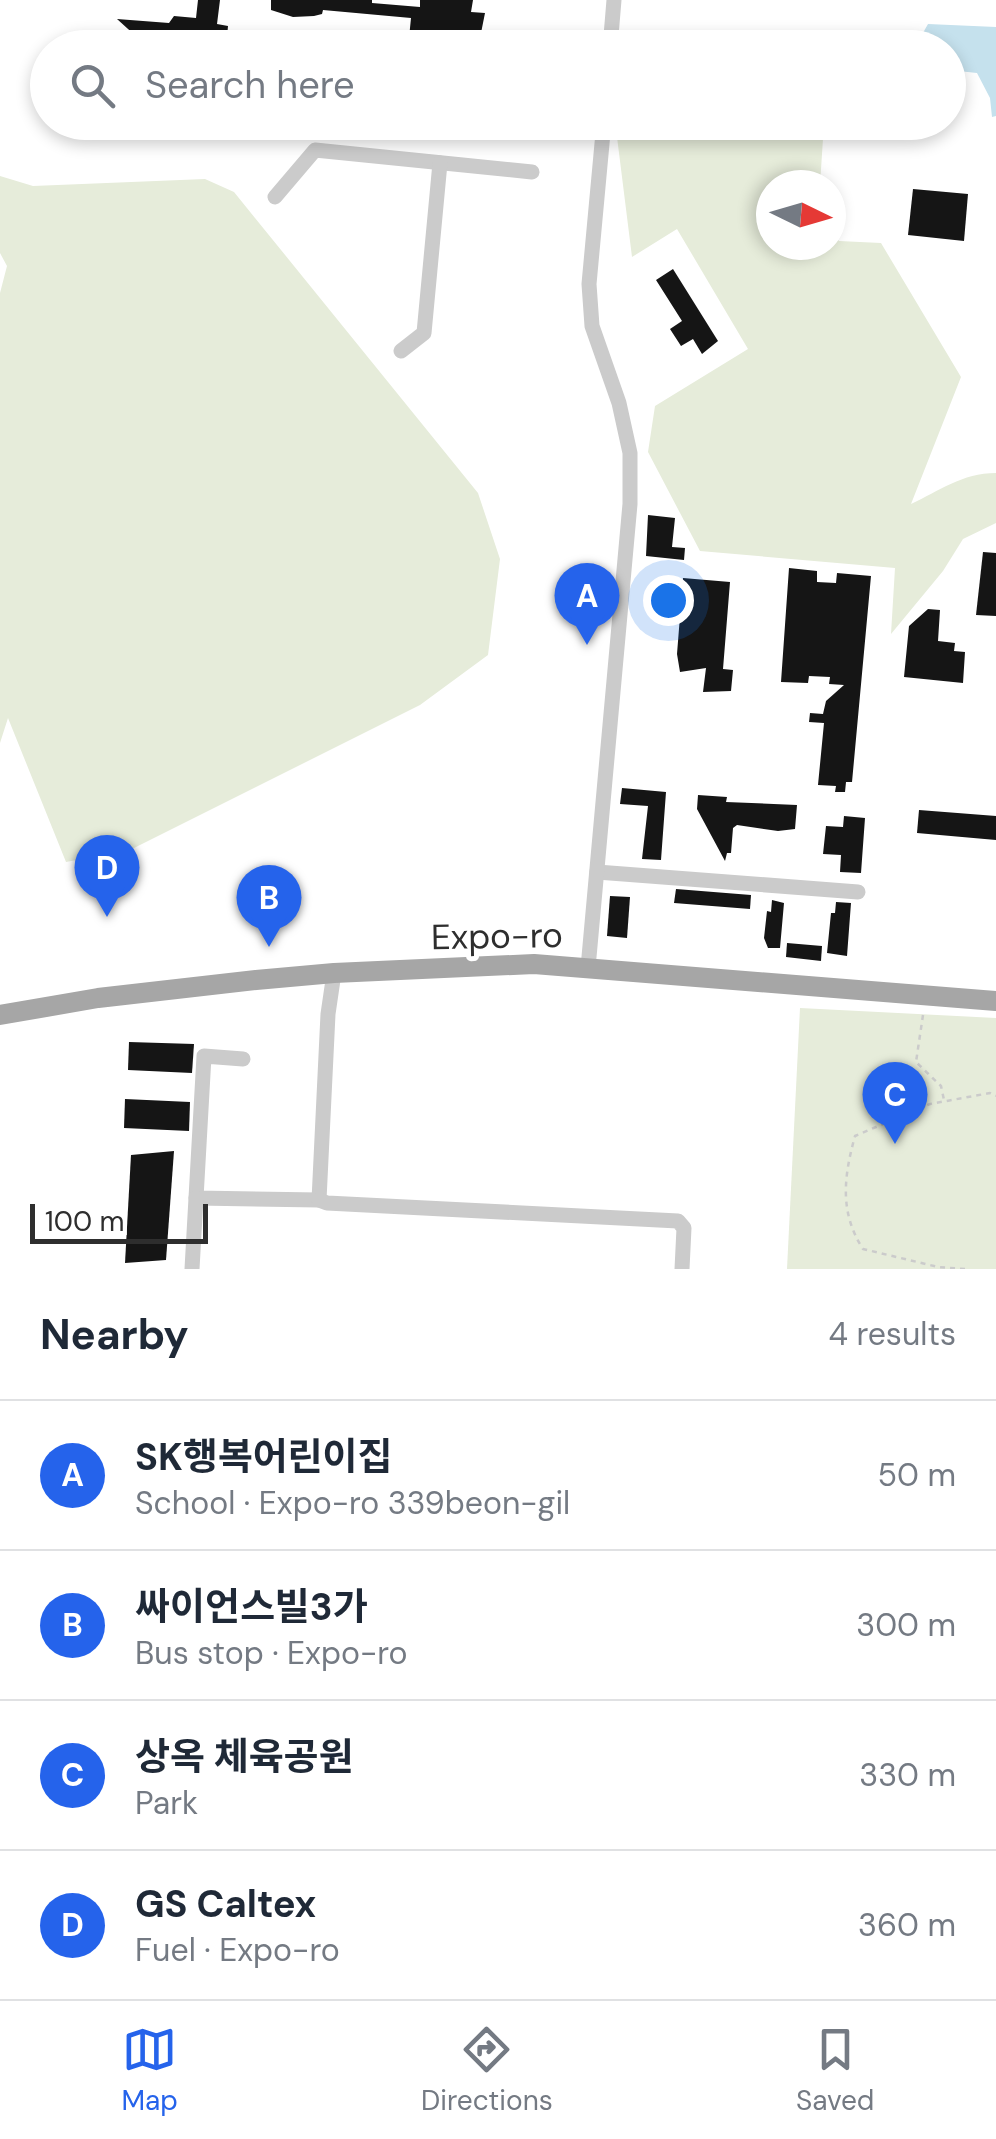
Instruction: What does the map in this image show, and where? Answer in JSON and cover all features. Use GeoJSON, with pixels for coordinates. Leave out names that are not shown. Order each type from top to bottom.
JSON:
{"type":"FeatureCollection","features":[{"type":"Feature","properties":{"kind":"main road","name":"Expo-ro"},"geometry":{"type":"LineString","coordinates":[[0,1015],[98,998],[334,973],[534,964],[996,1001]]}},
{"type":"Feature","properties":{"kind":"street"},"geometry":{"type":"LineString","coordinates":[[612,30],[614,0]]}},
{"type":"Feature","properties":{"kind":"street"},"geometry":{"type":"LineString","coordinates":[[588,968],[630,466],[619,403],[592,326],[589,284],[602,140]]}},
{"type":"Feature","properties":{"kind":"street"},"geometry":{"type":"LineString","coordinates":[[275,196],[316,150],[532,172]]}},
{"type":"Feature","properties":{"kind":"street"},"geometry":{"type":"LineString","coordinates":[[401,351],[424,333],[440,163]]}},
{"type":"Feature","properties":{"kind":"street"},"geometry":{"type":"LineString","coordinates":[[597,872],[858,892]]}},
{"type":"Feature","properties":{"kind":"street"},"geometry":{"type":"LineString","coordinates":[[320,1200],[328,1014],[334,973]]}},
{"type":"Feature","properties":{"kind":"street"},"geometry":{"type":"LineString","coordinates":[[192,1269],[204,1056],[243,1059]]}},
{"type":"Feature","properties":{"kind":"street"},"geometry":{"type":"LineString","coordinates":[[196,1198],[320,1200],[678,1221],[684,1228],[682,1269]]}},
{"type":"Feature","properties":{"kind":"path"},"geometry":{"type":"LineString","coordinates":[[923,1015],[916,1062],[941,1086],[945,1101]]}},
{"type":"Feature","properties":{"kind":"path"},"geometry":{"type":"LineString","coordinates":[[965,1269],[938,1268],[863,1249],[851,1230],[845,1202],[847,1166],[855,1136],[930,1104],[990,1093],[996,1096]]}},
{"type":"Feature","properties":{"kind":"green space"},"geometry":{"type":"Polygon","coordinates":[[[617,140],[823,140],[821,170],[756,170],[756,260],[846,260],[846,241],[881,243],[961,377],[911,504],[962,479],[996,473],[996,523],[963,539],[943,571],[891,634],[895,568],[700,551],[648,452],[655,406],[748,349],[677,229],[632,257],[617,140]]]}},
{"type":"Feature","properties":{"kind":"green space"},"geometry":{"type":"Polygon","coordinates":[[[0,176],[33,186],[205,179],[234,192],[478,493],[500,559],[488,655],[420,705],[130,850],[66,862],[8,718],[0,743],[0,293],[7,266],[0,253],[0,176]]]}},
{"type":"Feature","properties":{"kind":"green space"},"geometry":{"type":"Polygon","coordinates":[[[800,1008],[996,1018],[996,1269],[787,1269],[800,1008]]]}},
{"type":"Feature","properties":{"kind":"water"},"geometry":{"type":"Polygon","coordinates":[[[928,24],[996,27],[996,116],[992,117],[990,98],[977,73],[966,72],[966,30],[925,30],[928,24]]]}},
{"type":"Feature","properties":{"kind":"building"},"geometry":{"type":"Polygon","coordinates":[[[198,0],[220,0],[217,24],[228,26],[228,30],[129,30],[117,19],[169,23],[174,16],[196,18],[198,0]]]}},
{"type":"Feature","properties":{"kind":"building"},"geometry":{"type":"Polygon","coordinates":[[[271,0],[372,0],[420,7],[420,0],[473,0],[471,12],[485,13],[482,30],[410,30],[411,18],[323,10],[314,16],[293,17],[271,10],[271,0]]]}},
{"type":"Feature","properties":{"kind":"building"},"geometry":{"type":"Polygon","coordinates":[[[913,189],[968,194],[964,241],[908,235],[913,189]]]}},
{"type":"Feature","properties":{"kind":"building"},"geometry":{"type":"Polygon","coordinates":[[[673,269],[718,341],[702,354],[693,339],[681,346],[670,329],[682,321],[656,280],[673,269]]]}},
{"type":"Feature","properties":{"kind":"building"},"geometry":{"type":"Polygon","coordinates":[[[648,515],[675,518],[672,547],[685,548],[684,560],[646,556],[648,515]]]}},
{"type":"Feature","properties":{"kind":"building"},"geometry":{"type":"Polygon","coordinates":[[[983,552],[996,553],[996,616],[976,615],[983,552]]]}},
{"type":"Feature","properties":{"kind":"building"},"geometry":{"type":"Polygon","coordinates":[[[789,568],[817,571],[817,582],[836,583],[837,573],[871,576],[852,782],[846,782],[845,792],[835,792],[836,786],[818,785],[824,723],[809,722],[810,713],[823,714],[826,701],[844,685],[829,684],[830,677],[809,676],[808,683],[781,682],[789,568]]]}},
{"type":"Feature","properties":{"kind":"building"},"geometry":{"type":"Polygon","coordinates":[[[683,578],[730,582],[723,669],[733,670],[731,691],[703,692],[706,668],[680,672],[677,654],[683,578]]]}},
{"type":"Feature","properties":{"kind":"building"},"geometry":{"type":"Polygon","coordinates":[[[928,609],[940,610],[938,641],[955,643],[954,651],[965,652],[963,683],[904,677],[909,626],[928,609]]]}},
{"type":"Feature","properties":{"kind":"building"},"geometry":{"type":"Polygon","coordinates":[[[622,788],[666,792],[661,860],[642,859],[648,806],[620,804],[622,788]]]}},
{"type":"Feature","properties":{"kind":"building"},"geometry":{"type":"Polygon","coordinates":[[[698,795],[727,797],[726,802],[797,805],[795,829],[778,831],[737,825],[733,828],[731,853],[727,853],[725,861],[697,809],[698,795]]]}},
{"type":"Feature","properties":{"kind":"building"},"geometry":{"type":"Polygon","coordinates":[[[919,810],[996,816],[996,840],[917,833],[919,810]]]}},
{"type":"Feature","properties":{"kind":"building"},"geometry":{"type":"Polygon","coordinates":[[[844,816],[865,818],[861,873],[840,872],[841,855],[823,854],[826,826],[843,827],[844,816]]]}},
{"type":"Feature","properties":{"kind":"building"},"geometry":{"type":"Polygon","coordinates":[[[676,889],[751,895],[750,909],[674,903],[676,889]]]}},
{"type":"Feature","properties":{"kind":"building"},"geometry":{"type":"Polygon","coordinates":[[[610,896],[630,897],[627,938],[607,936],[610,896]]]}},
{"type":"Feature","properties":{"kind":"building"},"geometry":{"type":"Polygon","coordinates":[[[772,900],[784,903],[780,948],[768,948],[764,938],[772,900]]]}},
{"type":"Feature","properties":{"kind":"building"},"geometry":{"type":"Polygon","coordinates":[[[836,902],[851,903],[847,956],[827,953],[831,913],[835,913],[836,902]]]}},
{"type":"Feature","properties":{"kind":"building"},"geometry":{"type":"Polygon","coordinates":[[[787,943],[822,946],[821,961],[786,957],[787,943]]]}},
{"type":"Feature","properties":{"kind":"building"},"geometry":{"type":"Polygon","coordinates":[[[129,1042],[194,1044],[192,1073],[128,1070],[129,1042]]]}},
{"type":"Feature","properties":{"kind":"building"},"geometry":{"type":"Polygon","coordinates":[[[125,1099],[190,1102],[189,1131],[124,1128],[125,1099]]]}},
{"type":"Feature","properties":{"kind":"building"},"geometry":{"type":"Polygon","coordinates":[[[174,1151],[166,1260],[125,1263],[131,1155],[174,1151]]]}},
{"type":"Feature","properties":{"kind":"place","name":"SK행복어린이집"},"geometry":{"type":"Point","coordinates":[587,645]}},
{"type":"Feature","properties":{"kind":"place","name":"GS Caltex"},"geometry":{"type":"Point","coordinates":[107,917]}},
{"type":"Feature","properties":{"kind":"place","name":"싸이언스빌3가"},"geometry":{"type":"Point","coordinates":[269,947]}},
{"type":"Feature","properties":{"kind":"place","name":"상옥 체육공원"},"geometry":{"type":"Point","coordinates":[895,1144]}}]}
